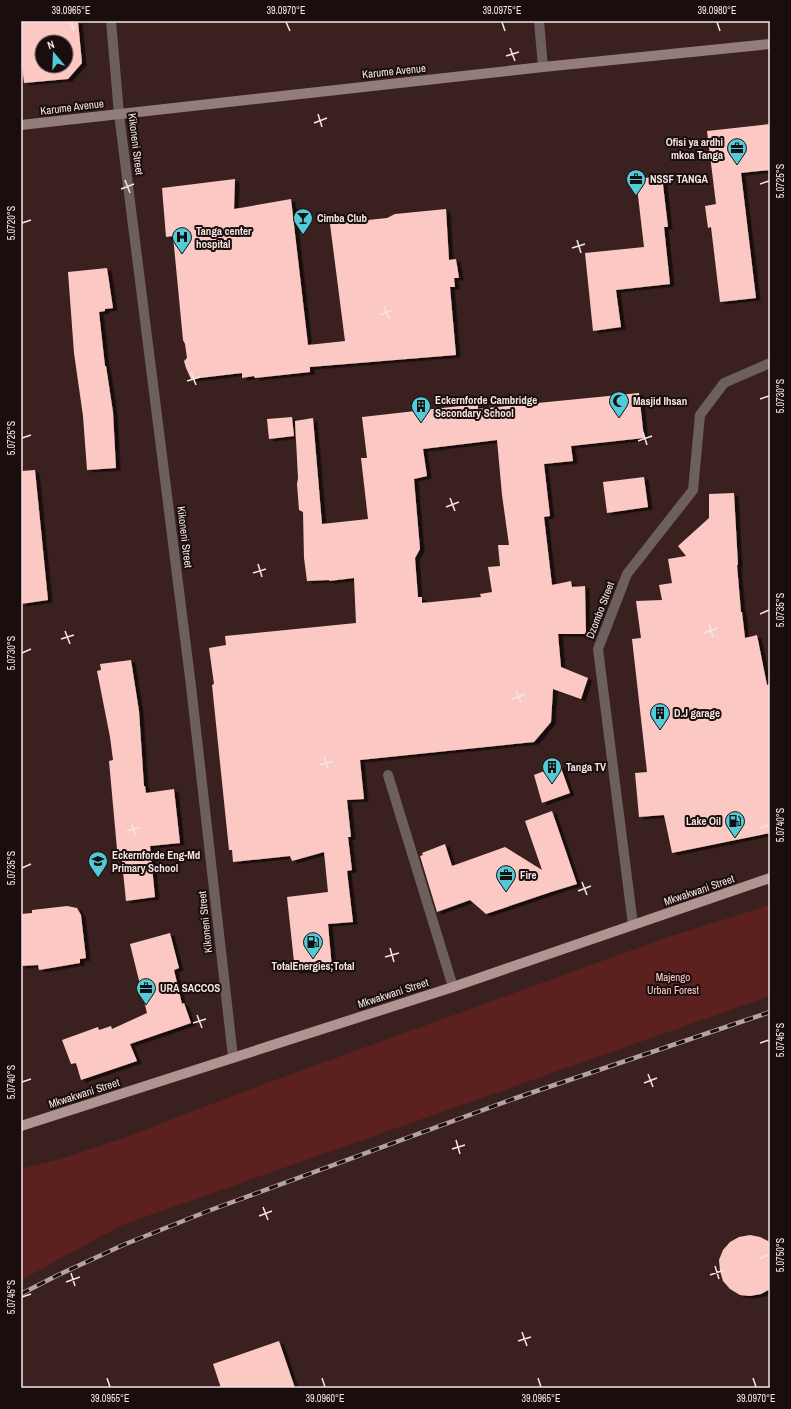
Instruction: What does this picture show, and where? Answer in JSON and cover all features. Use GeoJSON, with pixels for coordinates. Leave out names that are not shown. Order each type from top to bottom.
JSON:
{"type":"FeatureCollection","features":[{"type":"Feature","properties":{"kind":"main road","name":"Karume Avenue"},"geometry":{"type":"LineString","coordinates":[[21,125],[543,67],[770,44]]}},
{"type":"Feature","properties":{"kind":"main road","name":"Mkwakwani Street"},"geometry":{"type":"LineString","coordinates":[[21,1126],[452,986],[770,878]]}},
{"type":"Feature","properties":{"kind":"street","name":"Kikoneni Street"},"geometry":{"type":"LineString","coordinates":[[112,21],[119,114],[191,686],[233,1057]]}},
{"type":"Feature","properties":{"kind":"street"},"geometry":{"type":"LineString","coordinates":[[539,21],[543,67]]}},
{"type":"Feature","properties":{"kind":"street","name":"Dzombo Street"},"geometry":{"type":"LineString","coordinates":[[633,925],[598,649],[627,574],[693,490],[700,414],[724,383],[770,363]]}},
{"type":"Feature","properties":{"kind":"street"},"geometry":{"type":"LineString","coordinates":[[388,775],[452,986]]}},
{"type":"Feature","properties":{"kind":"green space","name":"Majengo Urban Forest"},"geometry":{"type":"Polygon","coordinates":[[[770,905],[770,996],[122,1225],[21,1280],[21,1169],[61,1159],[124,1138],[253,1088],[668,937],[770,905]]]}},
{"type":"Feature","properties":{"kind":"building"},"geometry":{"type":"Polygon","coordinates":[[[21,21],[78,21],[82,63],[74,72],[74,34],[34,34],[34,74],[72,74],[68,79],[24,83],[21,58],[21,21]]]}},
{"type":"Feature","properties":{"kind":"building"},"geometry":{"type":"Polygon","coordinates":[[[770,124],[770,170],[741,173],[756,298],[720,302],[711,227],[708,228],[705,206],[716,204],[707,131],[770,124]]]}},
{"type":"Feature","properties":{"kind":"building"},"geometry":{"type":"Polygon","coordinates":[[[662,176],[668,227],[664,227],[670,284],[616,290],[621,327],[593,331],[585,253],[644,247],[636,179],[662,176]]]}},
{"type":"Feature","properties":{"kind":"building"},"geometry":{"type":"Polygon","coordinates":[[[235,179],[234,209],[291,199],[308,345],[345,341],[330,224],[387,218],[395,214],[446,209],[449,260],[456,259],[459,278],[454,278],[455,287],[450,287],[456,355],[310,367],[310,372],[255,378],[254,376],[242,378],[242,373],[191,379],[184,361],[187,358],[183,340],[173,236],[166,237],[162,188],[235,179]]]}},
{"type":"Feature","properties":{"kind":"building"},"geometry":{"type":"Polygon","coordinates":[[[107,268],[113,308],[105,309],[105,311],[99,312],[105,366],[113,412],[116,468],[87,470],[83,416],[74,353],[68,272],[107,268]]]}},
{"type":"Feature","properties":{"kind":"building"},"geometry":{"type":"Polygon","coordinates":[[[639,393],[644,438],[571,446],[573,461],[544,464],[550,516],[544,517],[552,585],[571,581],[572,587],[585,586],[586,634],[558,634],[561,667],[588,678],[581,699],[553,689],[551,722],[534,742],[360,760],[364,799],[347,800],[351,837],[348,837],[352,870],[347,871],[353,922],[328,924],[332,968],[295,971],[287,897],[328,892],[324,852],[292,861],[290,856],[233,862],[232,850],[229,850],[212,685],[214,684],[209,648],[226,645],[225,636],[356,623],[354,578],[329,581],[307,581],[304,558],[303,512],[299,510],[297,484],[295,421],[313,418],[322,524],[368,519],[361,458],[367,458],[362,417],[478,404],[478,409],[639,393]],[[497,440],[423,449],[427,476],[414,479],[420,549],[415,558],[418,597],[422,597],[422,603],[481,597],[480,594],[492,592],[488,567],[500,566],[498,545],[509,545],[502,495],[497,440]]]}},
{"type":"Feature","properties":{"kind":"building"},"geometry":{"type":"Polygon","coordinates":[[[292,417],[294,436],[269,439],[267,419],[292,417]]]}},
{"type":"Feature","properties":{"kind":"building"},"geometry":{"type":"Polygon","coordinates":[[[35,470],[48,600],[21,604],[21,471],[35,470]]]}},
{"type":"Feature","properties":{"kind":"building"},"geometry":{"type":"Polygon","coordinates":[[[644,477],[648,507],[607,513],[603,482],[644,477]]]}},
{"type":"Feature","properties":{"kind":"building"},"geometry":{"type":"Polygon","coordinates":[[[734,493],[737,565],[745,638],[757,635],[767,685],[770,684],[770,833],[672,853],[664,815],[639,817],[635,773],[647,772],[632,639],[641,638],[636,601],[662,600],[659,585],[672,583],[668,559],[686,556],[678,546],[709,518],[709,494],[734,493]]]}},
{"type":"Feature","properties":{"kind":"building"},"geometry":{"type":"Polygon","coordinates":[[[131,660],[139,711],[144,786],[146,793],[174,789],[180,843],[150,846],[155,897],[126,901],[121,852],[117,849],[109,761],[113,760],[97,671],[101,670],[100,664],[131,660]]]}},
{"type":"Feature","properties":{"kind":"building","name":"Tanga TV"},"geometry":{"type":"Polygon","coordinates":[[[560,765],[570,793],[542,803],[534,775],[560,765]]]}},
{"type":"Feature","properties":{"kind":"building"},"geometry":{"type":"Polygon","coordinates":[[[552,811],[577,884],[486,914],[470,900],[437,912],[420,856],[423,855],[422,853],[445,844],[452,866],[505,847],[542,870],[525,821],[552,811]]]}},
{"type":"Feature","properties":{"kind":"building"},"geometry":{"type":"Polygon","coordinates":[[[67,906],[77,908],[81,915],[86,958],[80,959],[80,963],[39,970],[38,965],[21,966],[21,914],[32,913],[32,910],[67,906]]]}},
{"type":"Feature","properties":{"kind":"building"},"geometry":{"type":"Polygon","coordinates":[[[170,933],[179,968],[174,970],[182,1004],[184,1003],[191,1023],[130,1044],[137,1061],[81,1080],[76,1063],[71,1064],[62,1040],[98,1027],[99,1030],[111,1026],[112,1029],[147,1013],[130,944],[170,933]]]}},
{"type":"Feature","properties":{"kind":"building"},"geometry":{"type":"Polygon","coordinates":[[[750,1235],[760,1237],[770,1242],[770,1289],[761,1294],[750,1296],[740,1295],[730,1289],[723,1281],[719,1260],[723,1250],[730,1242],[739,1237],[750,1235]]]}},
{"type":"Feature","properties":{"kind":"building"},"geometry":{"type":"Polygon","coordinates":[[[279,1341],[295,1388],[221,1388],[213,1364],[279,1341]]]}},
{"type":"Feature","properties":{"kind":"railway"},"geometry":{"type":"LineString","coordinates":[[21,1294],[123,1245],[208,1211],[513,1099],[770,1012]]}},
{"type":"Feature","properties":{"kind":"place","name":"Ofisi ya ardhi mkoa Tanga"},"geometry":{"type":"Point","coordinates":[737,165]}},
{"type":"Feature","properties":{"kind":"place","name":"NSSF TANGA"},"geometry":{"type":"Point","coordinates":[636,196]}},
{"type":"Feature","properties":{"kind":"place","name":"Cimba Club"},"geometry":{"type":"Point","coordinates":[303,235]}},
{"type":"Feature","properties":{"kind":"place","name":"Tanga center hospital"},"geometry":{"type":"Point","coordinates":[182,254]}},
{"type":"Feature","properties":{"kind":"place","name":"Masjid Ihsan"},"geometry":{"type":"Point","coordinates":[619,418]}},
{"type":"Feature","properties":{"kind":"place","name":"Eckernforde Cambridge Secondary School"},"geometry":{"type":"Point","coordinates":[421,423]}},
{"type":"Feature","properties":{"kind":"place","name":"D.J garage"},"geometry":{"type":"Point","coordinates":[660,730]}},
{"type":"Feature","properties":{"kind":"place","name":"Tanga TV"},"geometry":{"type":"Point","coordinates":[552,784]}},
{"type":"Feature","properties":{"kind":"place","name":"Lake Oil"},"geometry":{"type":"Point","coordinates":[735,838]}},
{"type":"Feature","properties":{"kind":"place","name":"Eckernforde Eng-Md Primary School"},"geometry":{"type":"Point","coordinates":[98,878]}},
{"type":"Feature","properties":{"kind":"place","name":"Fire"},"geometry":{"type":"Point","coordinates":[506,892]}},
{"type":"Feature","properties":{"kind":"place","name":"TotalEnergies;Total"},"geometry":{"type":"Point","coordinates":[313,959]}},
{"type":"Feature","properties":{"kind":"place","name":"URA SACCOS"},"geometry":{"type":"Point","coordinates":[146,1005]}}]}
